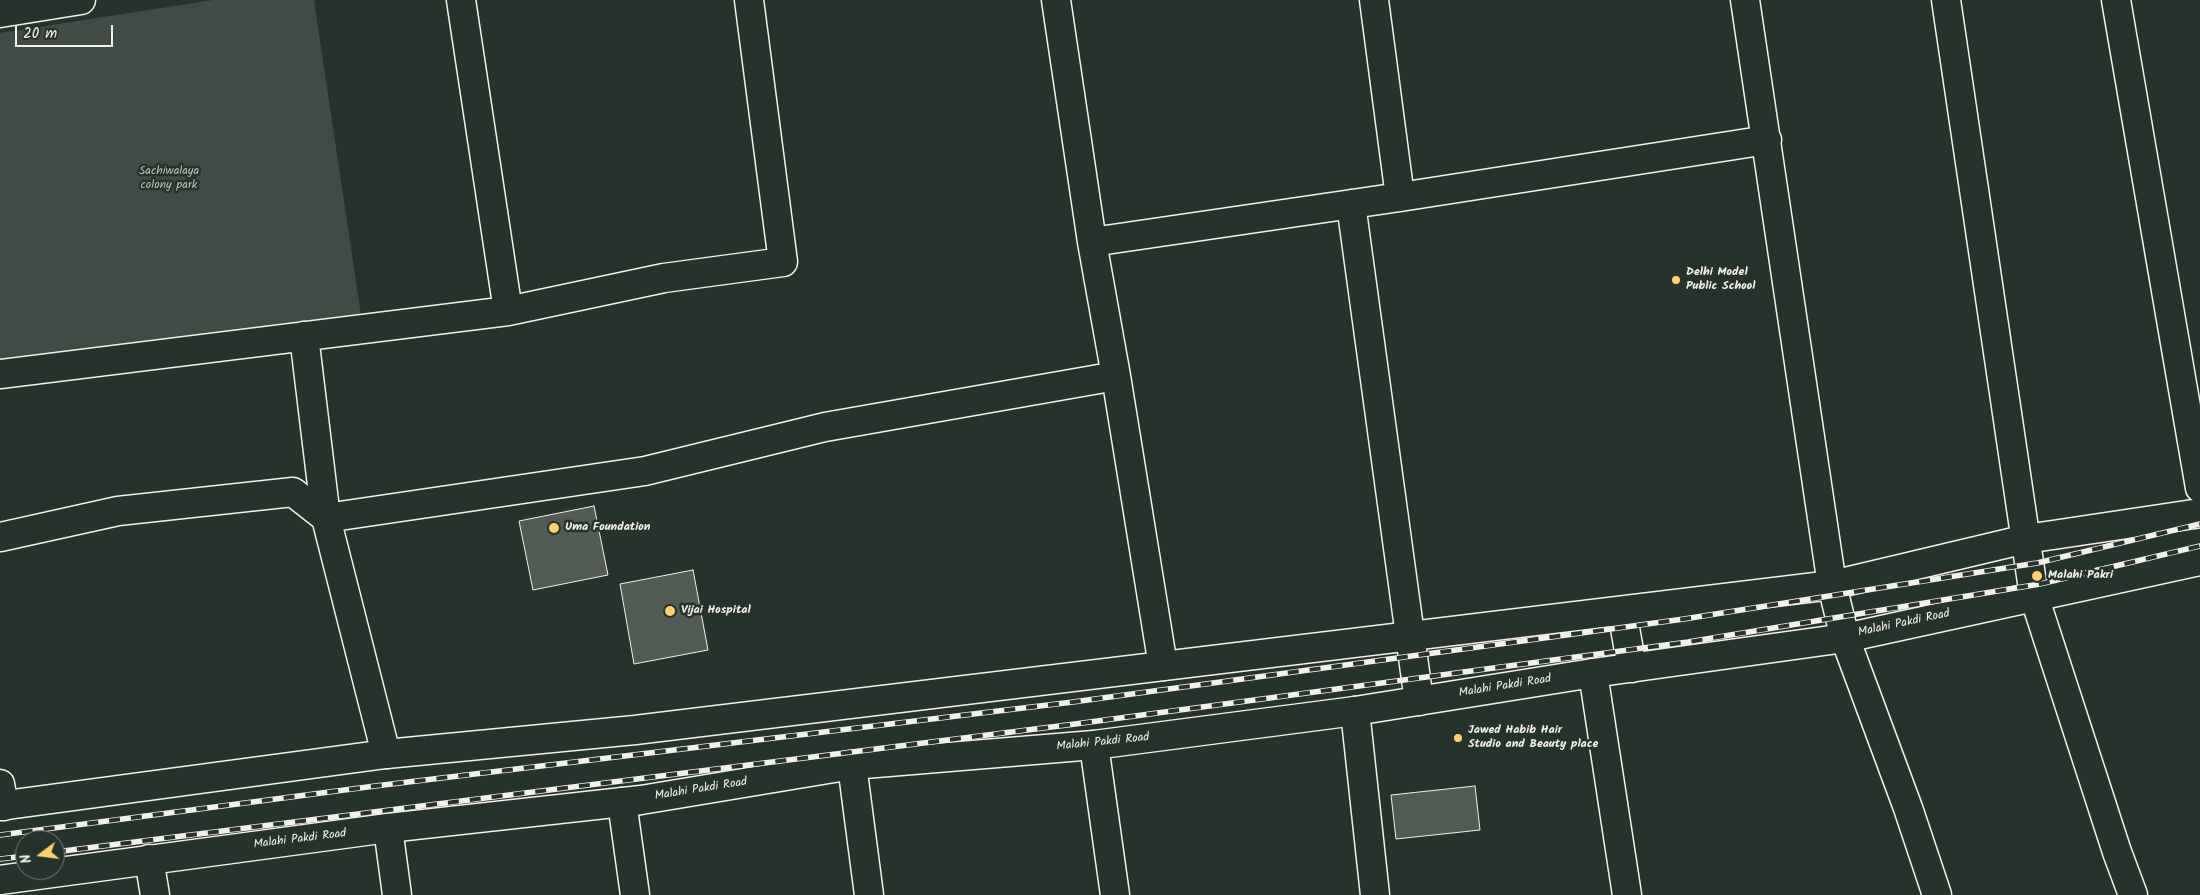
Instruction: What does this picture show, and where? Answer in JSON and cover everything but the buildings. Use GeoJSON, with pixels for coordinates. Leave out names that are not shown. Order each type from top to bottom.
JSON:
{"type":"FeatureCollection","features":[{"type":"Feature","properties":{"kind":"street"},"geometry":{"type":"LineString","coordinates":[[0,13],[81,0]]}},
{"type":"Feature","properties":{"kind":"street"},"geometry":{"type":"LineString","coordinates":[[461,0],[508,311]]}},
{"type":"Feature","properties":{"kind":"street"},"geometry":{"type":"LineString","coordinates":[[0,374],[508,311],[664,278],[783,262],[749,0]]}},
{"type":"Feature","properties":{"kind":"street"},"geometry":{"type":"LineString","coordinates":[[1056,0],[1092,242],[1116,376],[1163,666]]}},
{"type":"Feature","properties":{"kind":"street"},"geometry":{"type":"LineString","coordinates":[[1374,0],[1400,197]]}},
{"type":"Feature","properties":{"kind":"street"},"geometry":{"type":"LineString","coordinates":[[1746,0],[1832,585],[1845,638],[1908,808],[1937,895]]}},
{"type":"Feature","properties":{"kind":"street"},"geometry":{"type":"LineString","coordinates":[[1946,0],[2034,596],[2114,843],[2133,895]]}},
{"type":"Feature","properties":{"kind":"street"},"geometry":{"type":"LineString","coordinates":[[2116,0],[2200,488]]}},
{"type":"Feature","properties":{"kind":"street"},"geometry":{"type":"LineString","coordinates":[[1092,242],[1400,197],[1767,140]]}},
{"type":"Feature","properties":{"kind":"street"},"geometry":{"type":"LineString","coordinates":[[1351,204],[1419,701]]}},
{"type":"Feature","properties":{"kind":"street"},"geometry":{"type":"LineString","coordinates":[[304,336],[326,518],[386,754]]}},
{"type":"Feature","properties":{"kind":"street"},"geometry":{"type":"LineString","coordinates":[[0,537],[118,511],[293,492],[326,518],[646,471],[824,428],[1116,376]]}},
{"type":"Feature","properties":{"kind":"street"},"geometry":{"type":"LineString","coordinates":[[1,799],[386,754],[635,730],[1832,585],[2026,539],[2200,513]]}},
{"type":"Feature","properties":{"kind":"street","name":"Malahi Pakdi Road"},"geometry":{"type":"LineString","coordinates":[[0,880],[388,828],[622,802],[852,765],[1094,745],[1355,711],[1592,673],[1845,638],[2200,561]]}},
{"type":"Feature","properties":{"kind":"street"},"geometry":{"type":"LineString","coordinates":[[1622,610],[1632,668]]}},
{"type":"Feature","properties":{"kind":"street"},"geometry":{"type":"LineString","coordinates":[[1592,673],[1627,895]]}},
{"type":"Feature","properties":{"kind":"street"},"geometry":{"type":"LineString","coordinates":[[1355,711],[1375,895]]}},
{"type":"Feature","properties":{"kind":"street"},"geometry":{"type":"LineString","coordinates":[[1094,745],[1115,895]]}},
{"type":"Feature","properties":{"kind":"street"},"geometry":{"type":"LineString","coordinates":[[852,765],[870,895]]}},
{"type":"Feature","properties":{"kind":"street"},"geometry":{"type":"LineString","coordinates":[[622,802],[635,895]]}},
{"type":"Feature","properties":{"kind":"street"},"geometry":{"type":"LineString","coordinates":[[388,828],[397,895]]}},
{"type":"Feature","properties":{"kind":"street"},"geometry":{"type":"LineString","coordinates":[[149,859],[155,895]]}},
{"type":"Feature","properties":{"kind":"green space","name":"Sachiwalaya colony park"},"geometry":{"type":"Polygon","coordinates":[[[213,0],[314,0],[363,329],[0,374],[0,33],[213,0]]]}},
{"type":"Feature","properties":{"kind":"railway"},"geometry":{"type":"LineString","coordinates":[[0,835],[375,786],[1073,702],[1684,619],[2037,563],[2200,524]]}},
{"type":"Feature","properties":{"kind":"railway"},"geometry":{"type":"LineString","coordinates":[[65,851],[1075,724],[1688,642],[2040,584],[2200,546]]}},
{"type":"Feature","properties":{"kind":"railway"},"geometry":{"type":"LineString","coordinates":[[0,859],[15,857]]}},
{"type":"Feature","properties":{"kind":"place","name":"Delhi Model Public School"},"geometry":{"type":"Point","coordinates":[1676,280]}},
{"type":"Feature","properties":{"kind":"place","name":"Uma Foundation"},"geometry":{"type":"Point","coordinates":[554,528]}},
{"type":"Feature","properties":{"kind":"place","name":"Malahi Pakri"},"geometry":{"type":"Point","coordinates":[2037,576]}},
{"type":"Feature","properties":{"kind":"place","name":"Vijai Hospital"},"geometry":{"type":"Point","coordinates":[670,611]}},
{"type":"Feature","properties":{"kind":"place","name":"Jawed Habib Hair Studio and Beauty place"},"geometry":{"type":"Point","coordinates":[1458,738]}}]}
